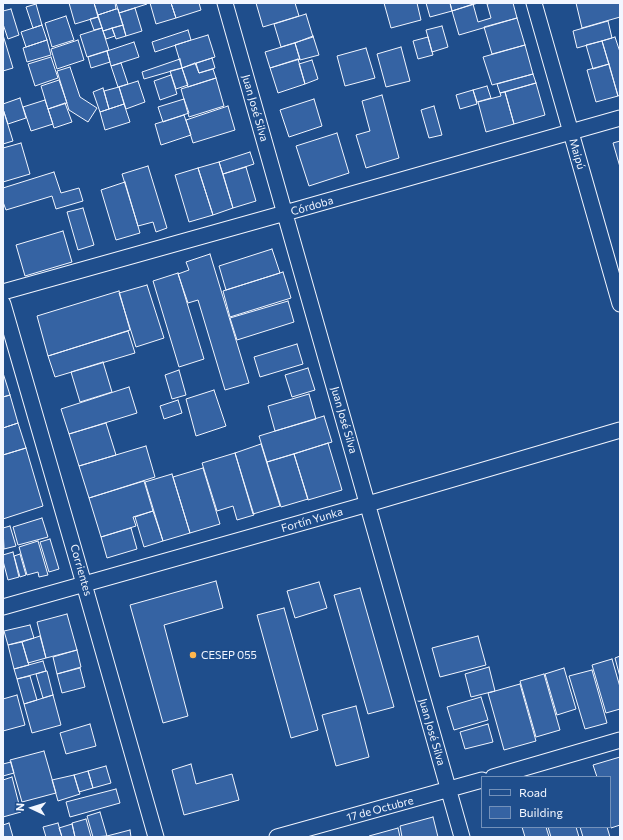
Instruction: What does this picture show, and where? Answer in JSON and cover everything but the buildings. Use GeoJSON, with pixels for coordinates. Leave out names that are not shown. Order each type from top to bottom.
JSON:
{"type":"FeatureCollection","features":[{"type":"Feature","properties":{"kind":"street","name":"Juan José Silva"},"geometry":{"type":"LineString","coordinates":[[225,3],[462,837]]}},
{"type":"Feature","properties":{"kind":"street","name":"Maipú"},"geometry":{"type":"LineString","coordinates":[[534,3],[620,304]]}},
{"type":"Feature","properties":{"kind":"street","name":"Córdoba"},"geometry":{"type":"LineString","coordinates":[[3,292],[620,118]]}},
{"type":"Feature","properties":{"kind":"street","name":"Corrientes"},"geometry":{"type":"LineString","coordinates":[[3,304],[156,837]]}},
{"type":"Feature","properties":{"kind":"street","name":"Fortín Yunka"},"geometry":{"type":"LineString","coordinates":[[3,607],[368,504],[620,430]]}},
{"type":"Feature","properties":{"kind":"street"},"geometry":{"type":"LineString","coordinates":[[496,776],[620,740]]}},
{"type":"Feature","properties":{"kind":"street","name":"17 de Octubre"},"geometry":{"type":"LineString","coordinates":[[277,837],[481,780]]}},
{"type":"Feature","properties":{"kind":"place","name":"CESEP 055"},"geometry":{"type":"Point","coordinates":[193,655]}}]}
